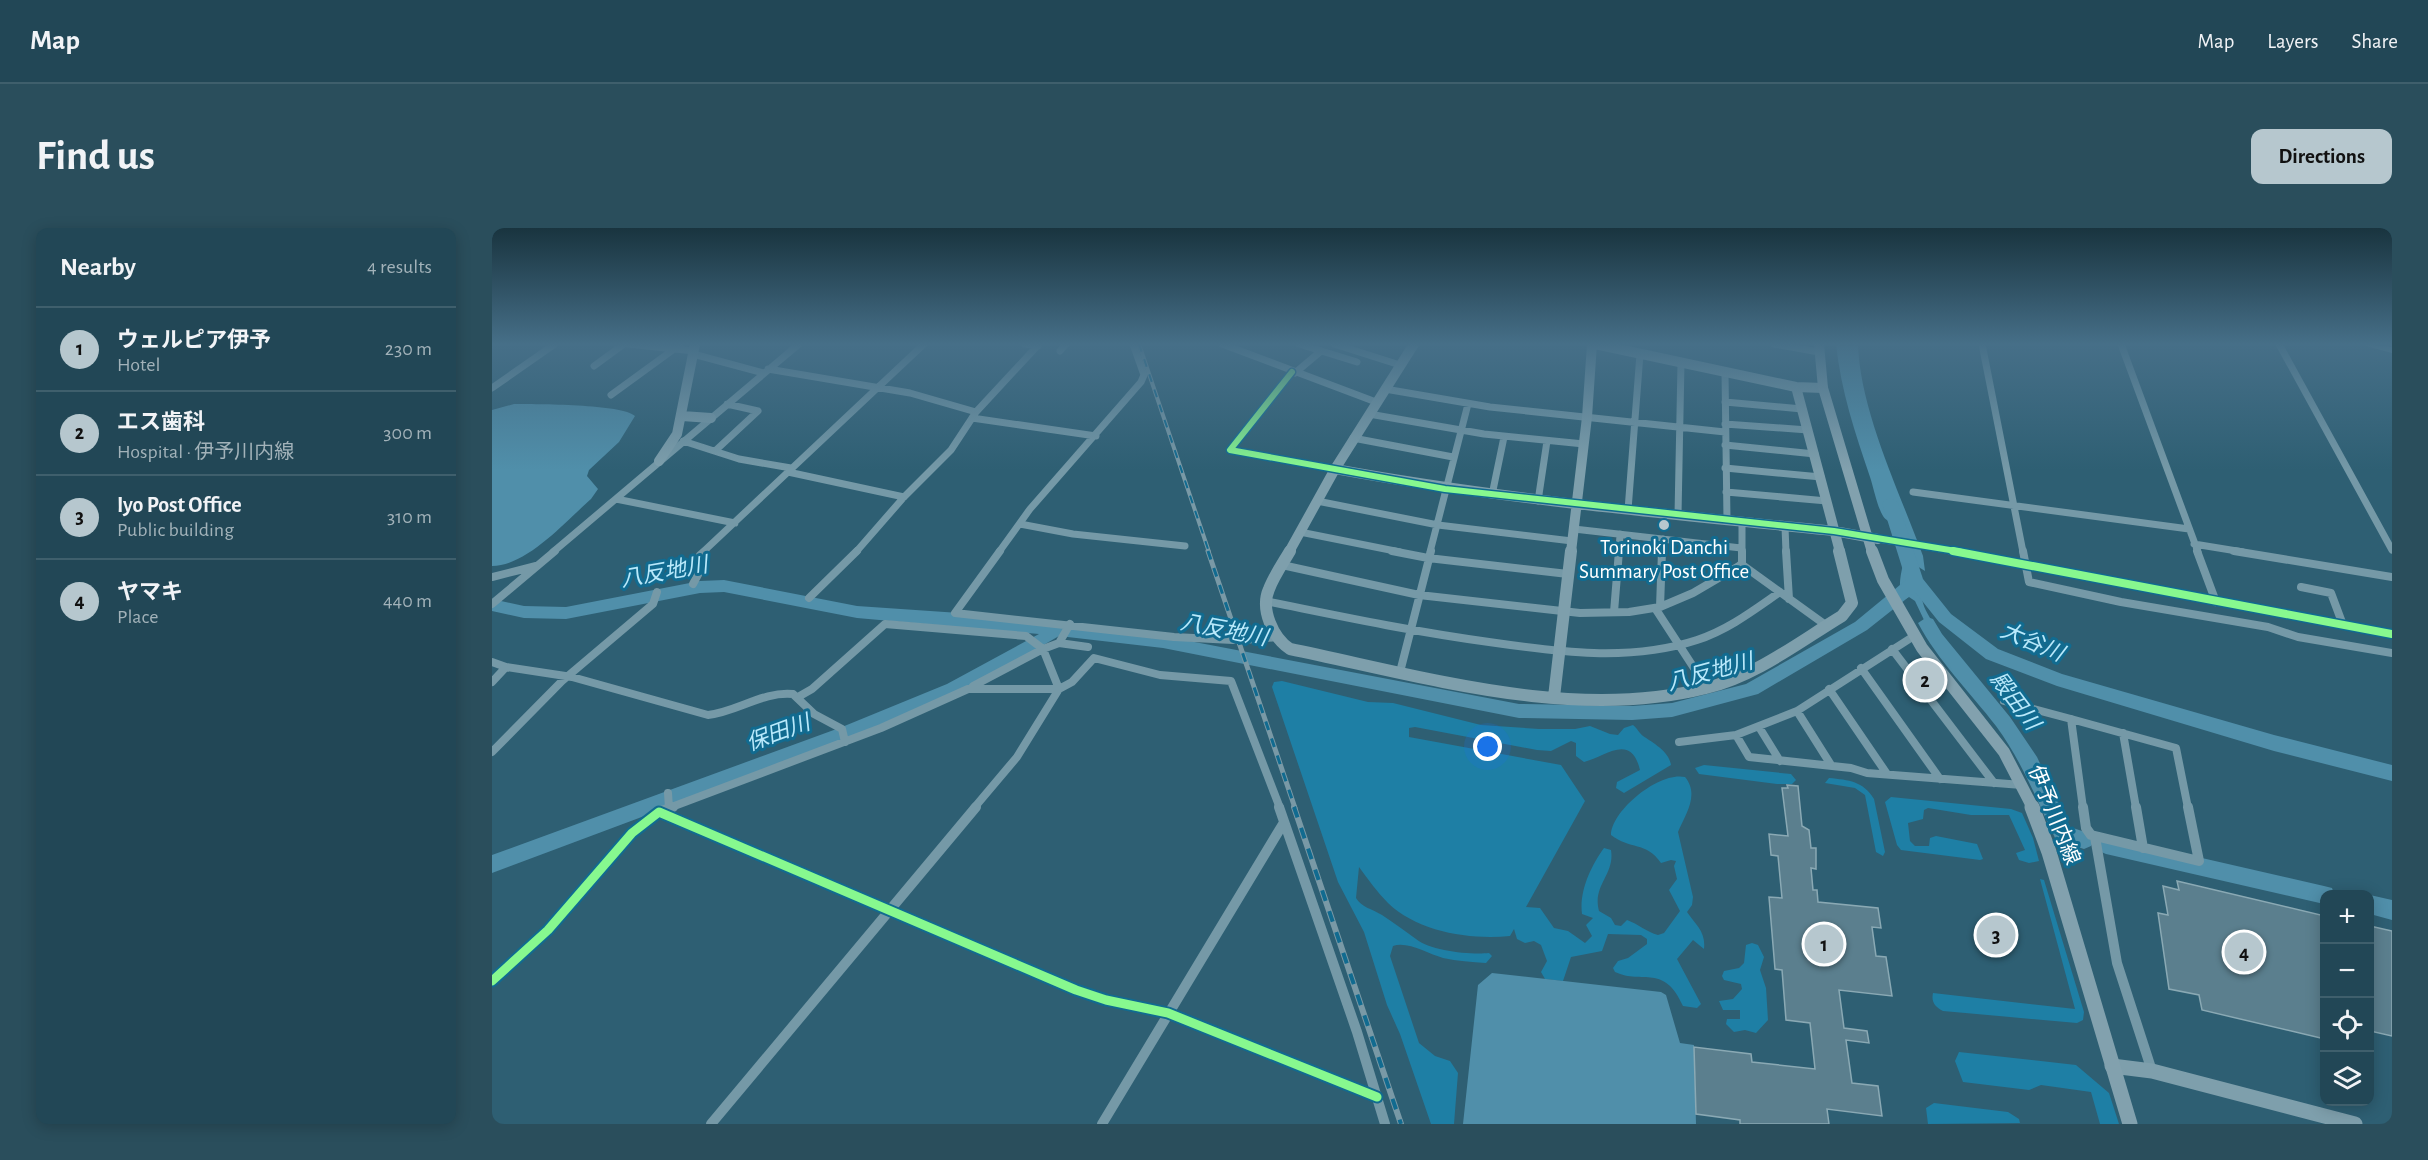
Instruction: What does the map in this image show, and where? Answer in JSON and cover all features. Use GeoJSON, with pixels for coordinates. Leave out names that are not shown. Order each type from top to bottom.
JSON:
{"type":"FeatureCollection","features":[{"type":"Feature","properties":{"kind":"main road","name":"伊予川内線"},"geometry":{"type":"LineString","coordinates":[[1823,388],[1866,536],[1883,580],[1914,636],[1991,733],[2022,786],[2049,852],[2130,1124]]}},
{"type":"Feature","properties":{"kind":"street"},"geometry":{"type":"LineString","coordinates":[[611,395],[624,386]]}},
{"type":"Feature","properties":{"kind":"street"},"geometry":{"type":"LineString","coordinates":[[659,461],[670,447],[682,416],[687,386]]}},
{"type":"Feature","properties":{"kind":"street"},"geometry":{"type":"LineString","coordinates":[[494,603],[748,386]]}},
{"type":"Feature","properties":{"kind":"street"},"geometry":{"type":"LineString","coordinates":[[863,386],[917,394],[974,415],[1096,436]]}},
{"type":"Feature","properties":{"kind":"street"},"geometry":{"type":"LineString","coordinates":[[693,585],[701,569],[700,555],[879,386]]}},
{"type":"Feature","properties":{"kind":"street"},"geometry":{"type":"LineString","coordinates":[[809,598],[872,536],[904,497],[951,450],[974,415],[1001,386]]}},
{"type":"Feature","properties":{"kind":"street"},"geometry":{"type":"LineString","coordinates":[[1137,386],[1020,524],[955,613],[1174,637],[1233,640]]}},
{"type":"Feature","properties":{"kind":"street"},"geometry":{"type":"LineString","coordinates":[[1283,386],[1230,450],[1445,489],[1866,536],[1926,548],[2027,563],[2218,602],[2392,634]]}},
{"type":"Feature","properties":{"kind":"street"},"geometry":{"type":"LineString","coordinates":[[1332,386],[1376,402]]}},
{"type":"Feature","properties":{"kind":"street"},"geometry":{"type":"LineString","coordinates":[[1387,386],[1335,469],[1282,565],[1265,601],[1277,637],[1281,644],[1290,649],[1495,692],[1554,698],[1655,697],[1707,688],[1761,667],[1842,616],[1852,603],[1796,387]]}},
{"type":"Feature","properties":{"kind":"street"},"geometry":{"type":"LineString","coordinates":[[1554,698],[1590,386]]}},
{"type":"Feature","properties":{"kind":"street"},"geometry":{"type":"LineString","coordinates":[[1628,510],[1638,386]]}},
{"type":"Feature","properties":{"kind":"street"},"geometry":{"type":"LineString","coordinates":[[1678,515],[1680,386]]}},
{"type":"Feature","properties":{"kind":"street"},"geometry":{"type":"LineString","coordinates":[[1725,386],[1727,520]]}},
{"type":"Feature","properties":{"kind":"street"},"geometry":{"type":"LineString","coordinates":[[1790,386],[1823,388]]}},
{"type":"Feature","properties":{"kind":"street"},"geometry":{"type":"LineString","coordinates":[[1990,386],[2029,582],[2121,602],[2268,627],[2331,643],[2392,653]]}},
{"type":"Feature","properties":{"kind":"street"},"geometry":{"type":"LineString","coordinates":[[2136,386],[2194,544],[2226,621]]}},
{"type":"Feature","properties":{"kind":"street"},"geometry":{"type":"LineString","coordinates":[[2301,386],[2392,550]]}},
{"type":"Feature","properties":{"kind":"street"},"geometry":{"type":"LineString","coordinates":[[1385,389],[1468,404],[1725,432]]}},
{"type":"Feature","properties":{"kind":"street"},"geometry":{"type":"LineString","coordinates":[[1725,402],[1802,409]]}},
{"type":"Feature","properties":{"kind":"street"},"geometry":{"type":"LineString","coordinates":[[715,451],[758,411],[727,404]]}},
{"type":"Feature","properties":{"kind":"street"},"geometry":{"type":"LineString","coordinates":[[1400,672],[1468,404]]}},
{"type":"Feature","properties":{"kind":"street"},"geometry":{"type":"LineString","coordinates":[[1369,414],[1504,437],[1584,444]]}},
{"type":"Feature","properties":{"kind":"street"},"geometry":{"type":"LineString","coordinates":[[682,416],[696,419],[711,418]]}},
{"type":"Feature","properties":{"kind":"street"},"geometry":{"type":"LineString","coordinates":[[1725,424],[1808,430]]}},
{"type":"Feature","properties":{"kind":"street"},"geometry":{"type":"LineString","coordinates":[[1492,495],[1504,437]]}},
{"type":"Feature","properties":{"kind":"street"},"geometry":{"type":"LineString","coordinates":[[1353,438],[1454,457]]}},
{"type":"Feature","properties":{"kind":"street"},"geometry":{"type":"LineString","coordinates":[[683,441],[739,459],[904,497]]}},
{"type":"Feature","properties":{"kind":"street"},"geometry":{"type":"LineString","coordinates":[[1538,501],[1547,441]]}},
{"type":"Feature","properties":{"kind":"street"},"geometry":{"type":"LineString","coordinates":[[1725,445],[1815,454]]}},
{"type":"Feature","properties":{"kind":"street"},"geometry":{"type":"LineString","coordinates":[[1725,468],[1821,477]]}},
{"type":"Feature","properties":{"kind":"street"},"geometry":{"type":"LineString","coordinates":[[1726,492],[1827,501]]}},
{"type":"Feature","properties":{"kind":"street"},"geometry":{"type":"LineString","coordinates":[[1913,492],[2188,528]]}},
{"type":"Feature","properties":{"kind":"street"},"geometry":{"type":"LineString","coordinates":[[616,499],[735,523]]}},
{"type":"Feature","properties":{"kind":"street"},"geometry":{"type":"LineString","coordinates":[[1317,501],[1438,525],[1573,535],[1620,534],[1742,548]]}},
{"type":"Feature","properties":{"kind":"street"},"geometry":{"type":"LineString","coordinates":[[1741,564],[1742,522]]}},
{"type":"Feature","properties":{"kind":"street"},"geometry":{"type":"LineString","coordinates":[[1020,524],[1083,536],[1185,546]]}},
{"type":"Feature","properties":{"kind":"street"},"geometry":{"type":"LineString","coordinates":[[1785,527],[1789,598]]}},
{"type":"Feature","properties":{"kind":"street"},"geometry":{"type":"LineString","coordinates":[[1300,532],[1428,558],[1568,574]]}},
{"type":"Feature","properties":{"kind":"street"},"geometry":{"type":"LineString","coordinates":[[1614,612],[1620,534]]}},
{"type":"Feature","properties":{"kind":"street"},"geometry":{"type":"LineString","coordinates":[[1663,539],[1658,608],[1707,688]]}},
{"type":"Feature","properties":{"kind":"street"},"geometry":{"type":"LineString","coordinates":[[2194,544],[2392,577]]}},
{"type":"Feature","properties":{"kind":"street"},"geometry":{"type":"LineString","coordinates":[[1282,565],[1419,595],[1565,612],[1614,612],[1658,608],[1693,593],[1741,564]]}},
{"type":"Feature","properties":{"kind":"street"},"geometry":{"type":"LineString","coordinates":[[1741,564],[1827,626]]}},
{"type":"Feature","properties":{"kind":"street"},"geometry":{"type":"LineString","coordinates":[[492,577],[539,565]]}},
{"type":"Feature","properties":{"kind":"street"},"geometry":{"type":"LineString","coordinates":[[2306,586],[2331,593],[2343,625]]}},
{"type":"Feature","properties":{"kind":"street"},"geometry":{"type":"LineString","coordinates":[[1265,601],[1410,632],[1559,651],[1646,651],[1680,645],[1715,633],[1780,592]]}},
{"type":"Feature","properties":{"kind":"street"},"geometry":{"type":"LineString","coordinates":[[492,752],[568,676],[657,595]]}},
{"type":"Feature","properties":{"kind":"street"},"geometry":{"type":"LineString","coordinates":[[798,697],[812,689],[885,624],[1026,636],[1033,639],[1043,649],[1059,689]]}},
{"type":"Feature","properties":{"kind":"street"},"geometry":{"type":"LineString","coordinates":[[492,981],[516,961],[557,920],[624,840],[667,802],[968,689],[1060,639],[1069,625]]}},
{"type":"Feature","properties":{"kind":"street"},"geometry":{"type":"LineString","coordinates":[[1679,742],[1736,735],[1797,711],[1914,636]]}},
{"type":"Feature","properties":{"kind":"street"},"geometry":{"type":"LineString","coordinates":[[1244,640],[1277,637]]}},
{"type":"Feature","properties":{"kind":"street"},"geometry":{"type":"LineString","coordinates":[[1060,639],[1088,647]]}},
{"type":"Feature","properties":{"kind":"street"},"geometry":{"type":"LineString","coordinates":[[1892,649],[1994,783]]}},
{"type":"Feature","properties":{"kind":"street"},"geometry":{"type":"LineString","coordinates":[[968,689],[981,687],[1028,691],[1059,689],[1072,682],[1094,658],[1160,675],[1231,681],[1309,890],[1385,1124]]}},
{"type":"Feature","properties":{"kind":"street"},"geometry":{"type":"LineString","coordinates":[[492,662],[506,667],[568,676],[708,714],[720,714],[784,694],[796,694],[807,708],[844,737]]}},
{"type":"Feature","properties":{"kind":"street"},"geometry":{"type":"LineString","coordinates":[[492,682],[506,667]]}},
{"type":"Feature","properties":{"kind":"street"},"geometry":{"type":"LineString","coordinates":[[1861,668],[1940,779]]}},
{"type":"Feature","properties":{"kind":"street"},"geometry":{"type":"LineString","coordinates":[[711,1124],[1017,756],[1059,689]]}},
{"type":"Feature","properties":{"kind":"street"},"geometry":{"type":"LineString","coordinates":[[1829,689],[1887,774]]}},
{"type":"Feature","properties":{"kind":"street"},"geometry":{"type":"LineString","coordinates":[[2004,701],[2071,719],[2123,734],[2176,748],[2199,861],[2095,837],[2086,828],[2071,719]]}},
{"type":"Feature","properties":{"kind":"street"},"geometry":{"type":"LineString","coordinates":[[1797,711],[1831,765]]}},
{"type":"Feature","properties":{"kind":"street"},"geometry":{"type":"LineString","coordinates":[[1759,727],[1780,761]]}},
{"type":"Feature","properties":{"kind":"street"},"geometry":{"type":"LineString","coordinates":[[2123,734],[2143,848]]}},
{"type":"Feature","properties":{"kind":"street"},"geometry":{"type":"LineString","coordinates":[[1736,735],[1749,757],[1831,765],[1887,774],[2022,786]]}},
{"type":"Feature","properties":{"kind":"street"},"geometry":{"type":"LineString","coordinates":[[667,802],[890,910],[1076,990],[1106,1000],[1168,1013],[1377,1097]]}},
{"type":"Feature","properties":{"kind":"street"},"geometry":{"type":"LineString","coordinates":[[1102,1124],[1283,824]]}},
{"type":"Feature","properties":{"kind":"street"},"geometry":{"type":"LineString","coordinates":[[2095,837],[2117,963],[2152,1071]]}},
{"type":"Feature","properties":{"kind":"street"},"geometry":{"type":"LineString","coordinates":[[2112,1066],[2152,1071],[2355,1124]]}},
{"type":"Feature","properties":{"kind":"shaded area"},"geometry":{"type":"Polygon","coordinates":[[[1843,386],[1864,386],[1873,424],[1923,556],[1925,571],[1917,566],[1923,604],[1936,626],[1931,626],[1941,643],[1933,639],[1915,601],[1909,597],[1903,600],[1900,584],[1906,542],[1904,534],[1900,528],[1883,516],[1849,412],[1843,386]]]}},
{"type":"Feature","properties":{"kind":"shaded area"},"geometry":{"type":"Polygon","coordinates":[[[514,404],[597,407],[627,412],[635,416],[619,442],[589,470],[587,476],[598,489],[591,499],[532,551],[519,559],[492,566],[492,410],[514,404]]]}},
{"type":"Feature","properties":{"kind":"shaded area"},"geometry":{"type":"Polygon","coordinates":[[[1282,681],[1368,702],[1393,703],[1481,725],[1539,729],[1575,729],[1590,726],[1618,735],[1624,728],[1633,725],[1664,752],[1671,765],[1624,793],[1616,788],[1617,782],[1640,770],[1636,759],[1624,749],[1584,762],[1576,756],[1576,743],[1571,741],[1551,751],[1415,727],[1409,728],[1409,737],[1561,765],[1585,801],[1526,907],[1540,908],[1554,928],[1568,931],[1585,943],[1592,936],[1586,925],[1593,918],[1582,914],[1582,897],[1591,871],[1604,848],[1611,850],[1611,859],[1598,894],[1599,911],[1611,918],[1615,925],[1621,926],[1627,920],[1658,935],[1664,933],[1680,911],[1669,890],[1677,879],[1674,866],[1676,861],[1661,863],[1650,851],[1625,843],[1611,835],[1613,825],[1619,815],[1638,795],[1662,780],[1685,777],[1691,791],[1691,798],[1678,832],[1693,897],[1692,905],[1687,912],[1702,933],[1704,949],[1693,940],[1677,959],[1701,1004],[1697,1008],[1683,1006],[1676,993],[1661,980],[1615,972],[1613,968],[1618,961],[1628,958],[1647,944],[1647,939],[1641,935],[1608,934],[1602,951],[1571,957],[1563,981],[1545,979],[1541,972],[1547,961],[1541,945],[1534,941],[1525,943],[1517,939],[1514,929],[1510,936],[1478,937],[1445,932],[1414,921],[1388,903],[1359,867],[1356,898],[1364,906],[1431,947],[1462,953],[1489,953],[1492,956],[1486,963],[1464,961],[1443,958],[1405,945],[1393,946],[1390,956],[1419,1043],[1435,1056],[1450,1061],[1458,1073],[1454,1124],[1431,1124],[1400,1034],[1387,1005],[1364,932],[1338,882],[1272,687],[1274,682],[1282,681]]]}},
{"type":"Feature","properties":{"kind":"shaded area"},"geometry":{"type":"Polygon","coordinates":[[[1704,765],[1791,774],[1796,780],[1792,784],[1777,784],[1699,774],[1695,768],[1704,765]]]}},
{"type":"Feature","properties":{"kind":"shaded area"},"geometry":{"type":"Polygon","coordinates":[[[1829,778],[1860,785],[1870,793],[1874,799],[1885,852],[1883,856],[1876,852],[1865,795],[1855,788],[1825,783],[1829,778]]]}},
{"type":"Feature","properties":{"kind":"shaded area"},"geometry":{"type":"Polygon","coordinates":[[[1891,797],[2011,809],[2022,813],[2033,838],[2039,861],[2029,863],[2019,860],[2016,853],[2025,850],[2009,815],[1971,815],[1928,808],[1924,810],[1923,819],[1908,823],[1910,841],[1915,846],[1929,846],[1930,838],[1936,836],[1977,844],[1983,859],[1901,850],[1897,845],[1885,802],[1891,797]]]}},
{"type":"Feature","properties":{"kind":"shaded area"},"geometry":{"type":"Polygon","coordinates":[[[2040,879],[2044,880],[2084,1012],[2083,1020],[2077,1023],[1943,1011],[1938,1008],[1933,1002],[1933,993],[2075,1009],[2040,879]]]}},
{"type":"Feature","properties":{"kind":"shaded area"},"geometry":{"type":"Polygon","coordinates":[[[1752,943],[1758,945],[1764,957],[1760,970],[1766,988],[1768,1020],[1756,1033],[1745,1030],[1734,1032],[1726,1024],[1727,1019],[1740,1019],[1740,1010],[1723,1010],[1719,1001],[1733,999],[1742,989],[1741,984],[1724,980],[1722,976],[1724,971],[1739,968],[1744,963],[1746,945],[1752,943]]]}},
{"type":"Feature","properties":{"kind":"shaded area"},"geometry":{"type":"Polygon","coordinates":[[[1492,973],[1661,992],[1666,995],[1680,1043],[1694,1045],[1696,1124],[1463,1124],[1478,985],[1492,973]]]}},
{"type":"Feature","properties":{"kind":"shaded area"},"geometry":{"type":"Polygon","coordinates":[[[1959,1052],[2076,1065],[2109,1093],[2119,1124],[2100,1124],[2091,1092],[2041,1085],[2029,1090],[1963,1082],[1955,1061],[1959,1052]]]}},
{"type":"Feature","properties":{"kind":"shaded area"},"geometry":{"type":"Polygon","coordinates":[[[1934,1103],[2008,1112],[2019,1119],[2020,1123],[1928,1124],[1926,1108],[1934,1103]]]}},
{"type":"Feature","properties":{"kind":"building"},"geometry":{"type":"Polygon","coordinates":[[[1787,785],[1798,786],[1802,826],[1809,830],[1811,848],[1816,848],[1816,869],[1811,868],[1813,890],[1817,890],[1818,902],[1878,908],[1881,928],[1872,927],[1876,956],[1886,957],[1892,996],[1839,990],[1844,1028],[1867,1031],[1869,1043],[1846,1040],[1852,1083],[1878,1086],[1882,1116],[1827,1109],[1829,1124],[1740,1124],[1740,1120],[1696,1114],[1694,1047],[1751,1054],[1752,1062],[1815,1069],[1810,1023],[1786,1020],[1782,970],[1775,969],[1769,897],[1782,898],[1778,856],[1771,855],[1769,834],[1788,836],[1782,788],[1788,788],[1787,785]]]}},
{"type":"Feature","properties":{"kind":"building"},"geometry":{"type":"Polygon","coordinates":[[[2177,881],[2320,915],[2320,1038],[2202,1010],[2199,995],[2169,989],[2158,913],[2168,915],[2163,886],[2179,890],[2177,881]]]}},
{"type":"Feature","properties":{"kind":"building"},"geometry":{"type":"Polygon","coordinates":[[[2374,927],[2392,931],[2392,1036],[2374,1032],[2374,927]]]}},
{"type":"Feature","properties":{"kind":"waterway","name":"大谷川"},"geometry":{"type":"LineString","coordinates":[[1890,503],[1915,581]]}},
{"type":"Feature","properties":{"kind":"waterway","name":"八反地川"},"geometry":{"type":"LineString","coordinates":[[492,605],[524,612],[566,613],[700,587],[724,586],[857,612],[974,620],[1163,642],[1519,711],[1632,713],[1672,710],[1752,689],[1773,679],[1861,626],[1903,594],[1915,581]]}},
{"type":"Feature","properties":{"kind":"waterway","name":"大谷川"},"geometry":{"type":"LineString","coordinates":[[1915,581],[1945,618],[1992,654],[2057,679],[2274,743],[2392,773]]}},
{"type":"Feature","properties":{"kind":"waterway","name":"殿田川"},"geometry":{"type":"LineString","coordinates":[[1927,623],[1935,638],[2003,722],[2030,763],[2063,834],[2084,840]]}},
{"type":"Feature","properties":{"kind":"waterway","name":"保田川"},"geometry":{"type":"LineString","coordinates":[[492,864],[849,732],[953,689],[1051,635]]}},
{"type":"Feature","properties":{"kind":"waterway","name":"殿田川"},"geometry":{"type":"LineString","coordinates":[[2106,845],[2320,894]]}},
{"type":"Feature","properties":{"kind":"waterway","name":"殿田川"},"geometry":{"type":"LineString","coordinates":[[2374,906],[2392,910]]}},
{"type":"Feature","properties":{"kind":"railway"},"geometry":{"type":"LineString","coordinates":[[1153,386],[1209,552]]}},
{"type":"Feature","properties":{"kind":"railway"},"geometry":{"type":"LineString","coordinates":[[1208,551],[1295,808]]}},
{"type":"Feature","properties":{"kind":"railway"},"geometry":{"type":"LineString","coordinates":[[1294,807],[1401,1124]]}},
{"type":"Feature","properties":{"kind":"cycle path"},"geometry":{"type":"LineString","coordinates":[[1281,386],[1230,450],[1445,489],[1834,531],[2027,563],[2392,634]]}},
{"type":"Feature","properties":{"kind":"cycle path"},"geometry":{"type":"LineString","coordinates":[[492,981],[548,930],[620,845],[659,812],[1076,990],[1106,1000],[1168,1013],[1377,1097]]}},
{"type":"Feature","properties":{"kind":"place","name":"Torinoki Danchi Summary Post Office"},"geometry":{"type":"Point","coordinates":[1664,525]}},
{"type":"Feature","properties":{"kind":"place","name":"エス歯科"},"geometry":{"type":"Point","coordinates":[1925,680]}},
{"type":"Feature","properties":{"kind":"place","name":"Iyo Post Office"},"geometry":{"type":"Point","coordinates":[1996,935]}},
{"type":"Feature","properties":{"kind":"place","name":"ウェルピア伊予"},"geometry":{"type":"Point","coordinates":[1824,944]}},
{"type":"Feature","properties":{"kind":"place","name":"ヤマキ"},"geometry":{"type":"Point","coordinates":[2244,952]}}]}
